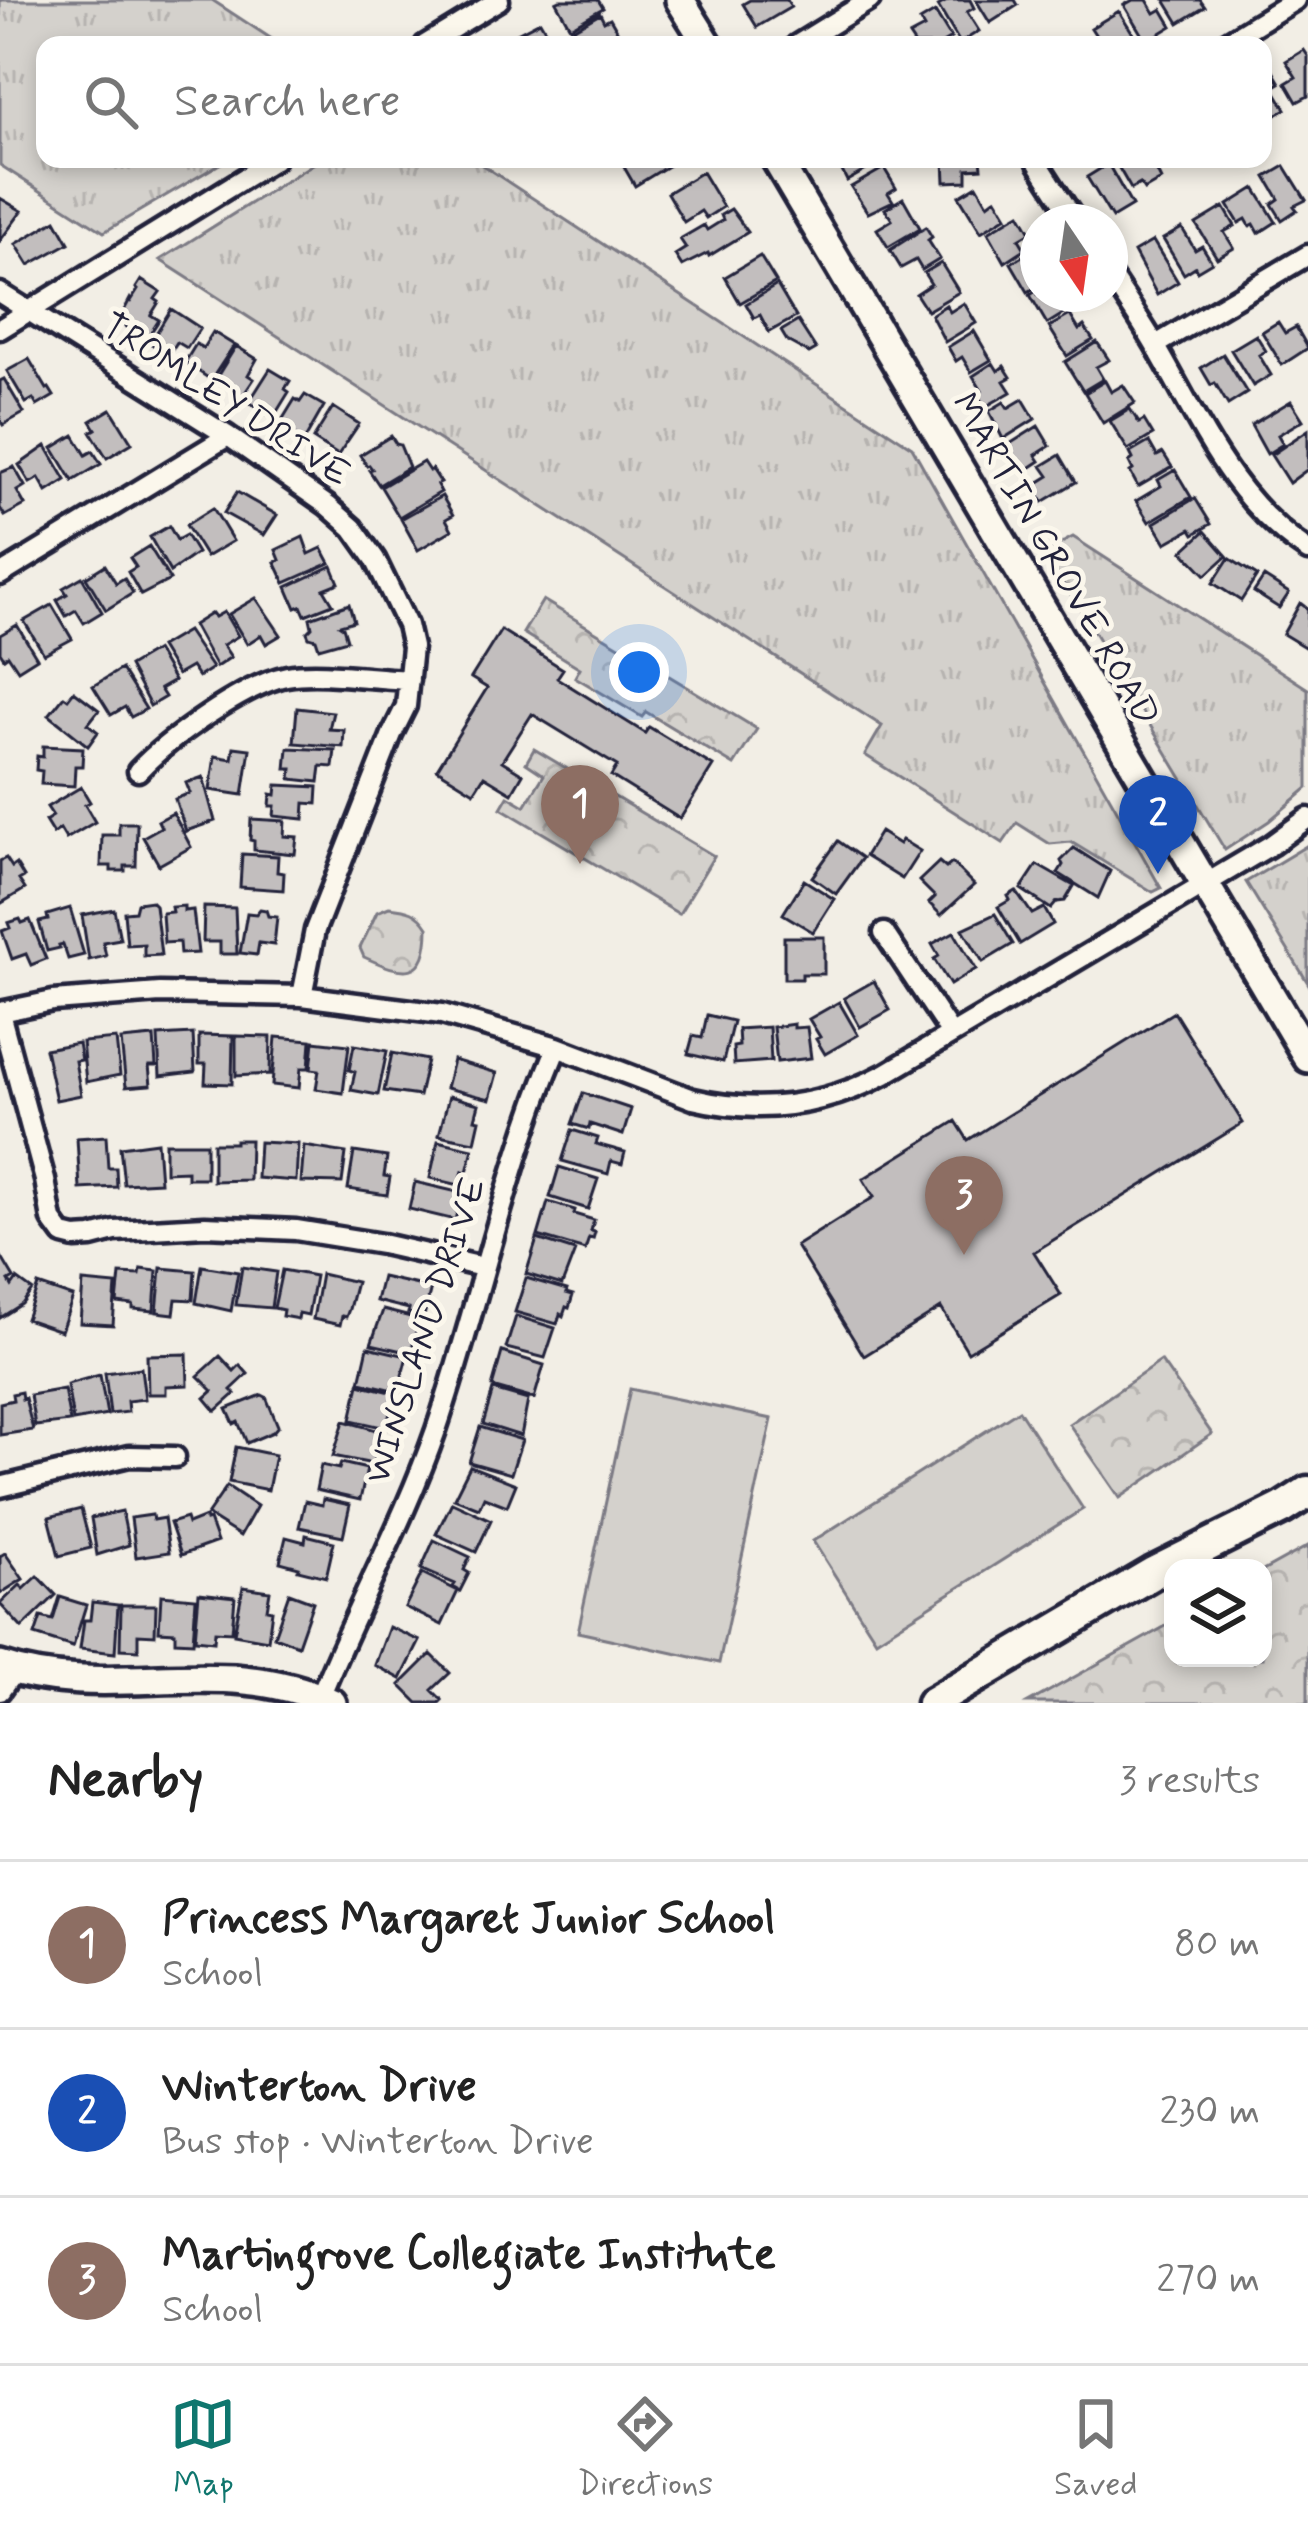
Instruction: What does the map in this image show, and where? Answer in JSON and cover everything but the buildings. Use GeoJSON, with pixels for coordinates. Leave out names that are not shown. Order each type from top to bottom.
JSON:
{"type":"FeatureCollection","features":[{"type":"Feature","properties":{"kind":"main road"},"geometry":{"type":"LineString","coordinates":[[680,0],[702,36]]}},
{"type":"Feature","properties":{"kind":"main road","name":"MARTIN GROVE ROAD"},"geometry":{"type":"LineString","coordinates":[[781,168],[1308,1058]]}},
{"type":"Feature","properties":{"kind":"main road"},"geometry":{"type":"LineString","coordinates":[[932,1703],[1153,1573],[1300,1499]]}},
{"type":"Feature","properties":{"kind":"main road"},"geometry":{"type":"LineString","coordinates":[[4,1677],[100,1699],[242,1685],[284,1688],[326,1700]]}},
{"type":"Feature","properties":{"kind":"street"},"geometry":{"type":"LineString","coordinates":[[440,36],[499,0]]}},
{"type":"Feature","properties":{"kind":"street"},"geometry":{"type":"LineString","coordinates":[[812,36],[871,0]]}},
{"type":"Feature","properties":{"kind":"street"},"geometry":{"type":"LineString","coordinates":[[1237,36],[1295,0]]}},
{"type":"Feature","properties":{"kind":"street"},"geometry":{"type":"LineString","coordinates":[[0,329],[261,168]]}},
{"type":"Feature","properties":{"kind":"street"},"geometry":{"type":"LineString","coordinates":[[1040,168],[1064,204]]}},
{"type":"Feature","properties":{"kind":"street"},"geometry":{"type":"LineString","coordinates":[[1156,345],[1308,255]]}},
{"type":"Feature","properties":{"kind":"street","name":"TROMLEY DRIVE"},"geometry":{"type":"LineString","coordinates":[[0,293],[228,436],[328,506],[364,541],[407,625],[412,647],[406,706],[315,930],[302,996]]}},
{"type":"Feature","properties":{"kind":"street"},"geometry":{"type":"LineString","coordinates":[[1128,302],[1244,494],[1271,525],[1308,551]]}},
{"type":"Feature","properties":{"kind":"street"},"geometry":{"type":"LineString","coordinates":[[0,575],[228,436]]}},
{"type":"Feature","properties":{"kind":"street"},"geometry":{"type":"LineString","coordinates":[[138,771],[156,752],[227,704],[286,676],[409,680]]}},
{"type":"Feature","properties":{"kind":"street"},"geometry":{"type":"LineString","coordinates":[[483,1268],[296,1230],[205,1226],[75,1238],[63,1235],[52,1220],[0,1012],[52,1001],[160,993],[302,996],[442,1014],[557,1047],[693,1099],[736,1107],[819,1101],[885,1074],[1271,845],[1308,818]]}},
{"type":"Feature","properties":{"kind":"street"},"geometry":{"type":"LineString","coordinates":[[884,933],[951,1034]]}},
{"type":"Feature","properties":{"kind":"street","name":"WINSLAND DRIVE"},"geometry":{"type":"LineString","coordinates":[[326,1700],[353,1618],[417,1481],[438,1424],[483,1268],[557,1047]]}},
{"type":"Feature","properties":{"kind":"street"},"geometry":{"type":"LineString","coordinates":[[0,1487],[129,1456],[175,1457]]}},
{"type":"Feature","properties":{"kind":"green space"},"geometry":{"type":"Polygon","coordinates":[[[0,0],[212,0],[267,36],[36,36],[36,168],[213,168],[104,232],[0,165],[0,0]]]}},
{"type":"Feature","properties":{"kind":"green space"},"geometry":{"type":"Polygon","coordinates":[[[307,168],[487,168],[912,447],[1161,888],[1153,892],[1071,842],[1050,844],[1017,823],[1003,843],[865,755],[882,726],[160,260],[307,168]]]}},
{"type":"Feature","properties":{"kind":"green space"},"geometry":{"type":"Polygon","coordinates":[[[1073,537],[1308,689],[1308,788],[1225,850],[1043,553],[1073,537]]]}},
{"type":"Feature","properties":{"kind":"green space"},"geometry":{"type":"Polygon","coordinates":[[[543,600],[757,729],[734,765],[646,712],[642,717],[575,677],[580,668],[523,633],[543,600]]]}},
{"type":"Feature","properties":{"kind":"green space"},"geometry":{"type":"Polygon","coordinates":[[[534,749],[714,856],[679,914],[501,808],[508,796],[525,806],[544,775],[526,763],[534,749]]]}},
{"type":"Feature","properties":{"kind":"green space"},"geometry":{"type":"Polygon","coordinates":[[[1308,845],[1308,983],[1246,882],[1308,845]]]}},
{"type":"Feature","properties":{"kind":"green space"},"geometry":{"type":"Polygon","coordinates":[[[389,907],[412,912],[428,927],[423,957],[411,969],[378,963],[364,957],[360,948],[377,912],[389,907]]]}},
{"type":"Feature","properties":{"kind":"green space"},"geometry":{"type":"Polygon","coordinates":[[[1161,1361],[1212,1434],[1120,1498],[1069,1424],[1161,1361]]]}},
{"type":"Feature","properties":{"kind":"green space"},"geometry":{"type":"Polygon","coordinates":[[[630,1389],[772,1419],[719,1663],[578,1632],[630,1389]]]}},
{"type":"Feature","properties":{"kind":"green space"},"geometry":{"type":"Polygon","coordinates":[[[1019,1410],[1083,1509],[876,1640],[813,1541],[1019,1410]]]}},
{"type":"Feature","properties":{"kind":"green space"},"geometry":{"type":"Polygon","coordinates":[[[1308,1546],[1308,1703],[1028,1703],[1164,1627],[1164,1667],[1272,1667],[1272,1566],[1308,1546]]]}},
{"type":"Feature","properties":{"kind":"place","name":"Princess Margaret Junior School"},"geometry":{"type":"Point","coordinates":[580,864]}},
{"type":"Feature","properties":{"kind":"place","name":"Winterton Drive"},"geometry":{"type":"Point","coordinates":[1158,874]}},
{"type":"Feature","properties":{"kind":"place","name":"Martingrove Collegiate Institute"},"geometry":{"type":"Point","coordinates":[964,1255]}}]}
